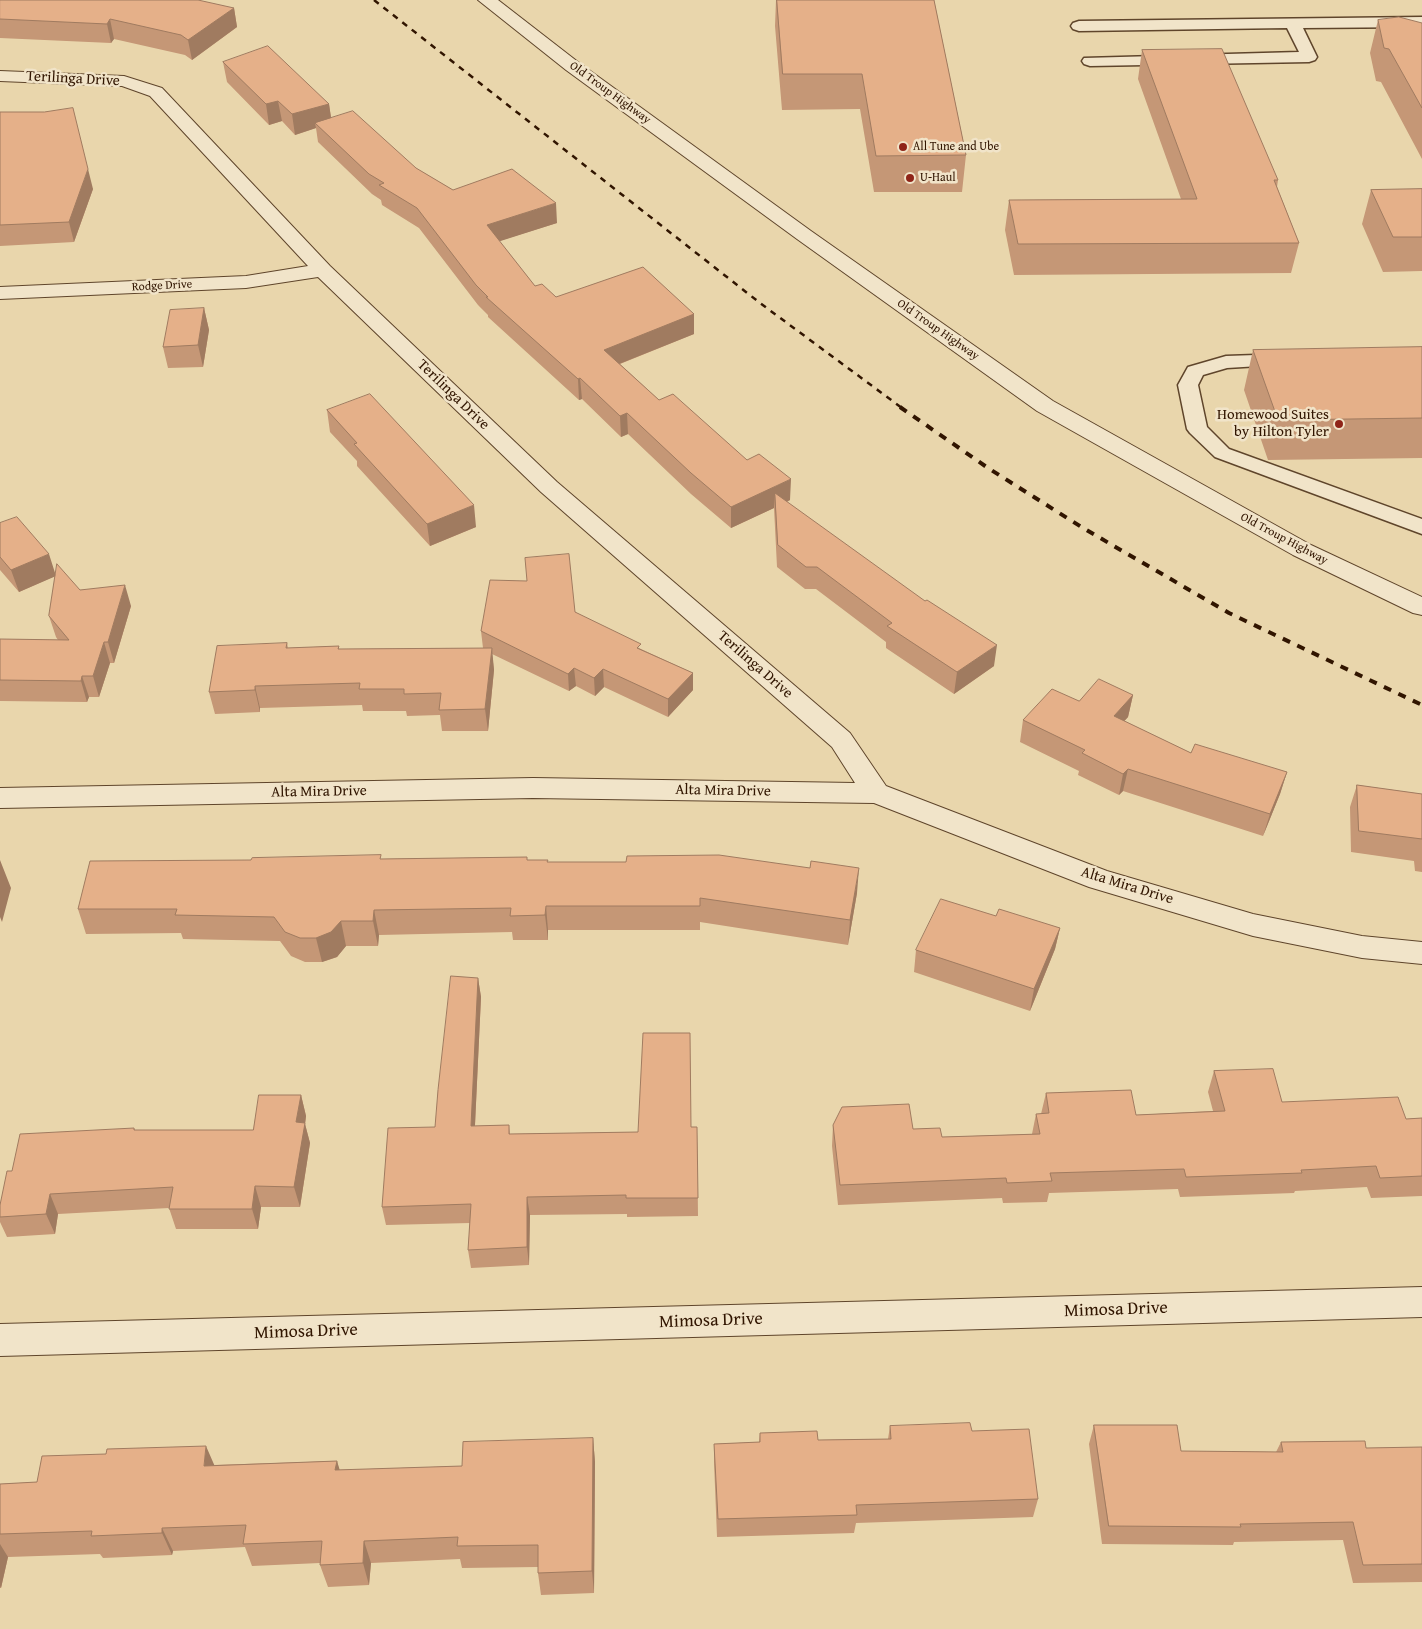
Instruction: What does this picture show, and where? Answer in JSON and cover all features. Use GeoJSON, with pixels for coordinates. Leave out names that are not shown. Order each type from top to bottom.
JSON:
{"type":"FeatureCollection","features":[{"type":"Feature","properties":{"kind":"street","name":"Old Troup Highway"},"geometry":{"type":"LineString","coordinates":[[487,0],[572,66],[804,235],[1045,406],[1302,550],[1422,608]]}},
{"type":"Feature","properties":{"kind":"street","name":"Terilinga Drive"},"geometry":{"type":"LineString","coordinates":[[0,76],[124,81],[156,92],[323,270],[549,487],[841,740],[876,793]]}},
{"type":"Feature","properties":{"kind":"street","name":"Rodge Drive"},"geometry":{"type":"LineString","coordinates":[[0,293],[246,282],[323,270]]}},
{"type":"Feature","properties":{"kind":"street","name":"Alta Mira Drive"},"geometry":{"type":"LineString","coordinates":[[0,798],[534,788],[876,793],[1098,879],[1253,924],[1362,946],[1422,953]]}},
{"type":"Feature","properties":{"kind":"street","name":"Mimosa Drive"},"geometry":{"type":"LineString","coordinates":[[0,1340],[1422,1302]]}},
{"type":"Feature","properties":{"kind":"lane"},"geometry":{"type":"LineString","coordinates":[[1079,26],[1422,22]]}},
{"type":"Feature","properties":{"kind":"lane"},"geometry":{"type":"LineString","coordinates":[[1090,61],[1309,56],[1293,24]]}},
{"type":"Feature","properties":{"kind":"lane"},"geometry":{"type":"LineString","coordinates":[[1304,359],[1226,362],[1195,370],[1188,385],[1197,429],[1222,453],[1422,527]]}},
{"type":"Feature","properties":{"kind":"building"},"geometry":{"type":"Polygon","coordinates":[[[0,0],[198,0],[234,8],[188,40],[181,35],[110,19],[107,24],[0,19],[0,0]]]}},
{"type":"Feature","properties":{"kind":"building"},"geometry":{"type":"Polygon","coordinates":[[[777,0],[934,0],[966,155],[876,156],[862,74],[783,74],[777,0]]]}},
{"type":"Feature","properties":{"kind":"building"},"geometry":{"type":"Polygon","coordinates":[[[1399,17],[1422,23],[1422,108],[1389,49],[1384,48],[1378,20],[1399,17]]]}},
{"type":"Feature","properties":{"kind":"building"},"geometry":{"type":"Polygon","coordinates":[[[268,46],[329,104],[292,114],[278,101],[266,104],[223,62],[268,46]]]}},
{"type":"Feature","properties":{"kind":"building"},"geometry":{"type":"Polygon","coordinates":[[[1222,49],[1278,180],[1274,180],[1299,243],[1018,244],[1009,200],[1197,199],[1142,50],[1222,49]]]}},
{"type":"Feature","properties":{"kind":"building"},"geometry":{"type":"Polygon","coordinates":[[[73,108],[88,169],[69,222],[0,225],[0,112],[44,112],[73,108]]]}},
{"type":"Feature","properties":{"kind":"building"},"geometry":{"type":"Polygon","coordinates":[[[353,111],[416,168],[453,190],[512,169],[556,203],[487,225],[535,286],[542,284],[556,297],[643,267],[694,314],[604,350],[659,400],[673,394],[747,460],[759,454],[791,479],[731,507],[691,473],[627,413],[620,416],[580,378],[578,379],[486,297],[488,297],[476,285],[417,208],[379,185],[384,183],[369,174],[315,123],[353,111]]]}},
{"type":"Feature","properties":{"kind":"building"},"geometry":{"type":"Polygon","coordinates":[[[1422,189],[1422,237],[1393,237],[1371,190],[1422,189]]]}},
{"type":"Feature","properties":{"kind":"building"},"geometry":{"type":"Polygon","coordinates":[[[204,308],[198,345],[163,347],[170,310],[204,308]]]}},
{"type":"Feature","properties":{"kind":"building"},"geometry":{"type":"Polygon","coordinates":[[[1422,347],[1422,418],[1278,420],[1253,350],[1422,347]]]}},
{"type":"Feature","properties":{"kind":"building"},"geometry":{"type":"Polygon","coordinates":[[[370,394],[474,505],[427,524],[354,444],[357,443],[327,410],[370,394]]]}},
{"type":"Feature","properties":{"kind":"building"},"geometry":{"type":"Polygon","coordinates":[[[775,493],[925,601],[927,600],[997,645],[957,672],[887,626],[892,623],[817,567],[806,567],[778,545],[775,493]]]}},
{"type":"Feature","properties":{"kind":"building"},"geometry":{"type":"Polygon","coordinates":[[[17,517],[49,554],[11,570],[0,557],[0,523],[17,517]]]}},
{"type":"Feature","properties":{"kind":"building"},"geometry":{"type":"Polygon","coordinates":[[[569,554],[575,612],[641,644],[637,648],[693,673],[668,699],[603,669],[594,678],[574,668],[568,674],[481,631],[490,580],[527,581],[525,558],[569,554]]]}},
{"type":"Feature","properties":{"kind":"building"},"geometry":{"type":"Polygon","coordinates":[[[57,564],[80,590],[125,585],[108,642],[104,642],[93,676],[82,676],[81,681],[0,680],[0,639],[69,640],[49,616],[57,564]]]}},
{"type":"Feature","properties":{"kind":"building"},"geometry":{"type":"Polygon","coordinates":[[[287,643],[286,648],[339,646],[338,649],[492,648],[485,709],[439,710],[441,693],[404,694],[404,689],[359,689],[360,683],[255,686],[255,690],[209,692],[217,646],[287,643]]]}},
{"type":"Feature","properties":{"kind":"building"},"geometry":{"type":"Polygon","coordinates":[[[1099,679],[1133,695],[1114,716],[1191,753],[1195,744],[1287,772],[1270,814],[1128,769],[1123,774],[1082,753],[1085,750],[1023,720],[1052,689],[1079,701],[1099,679]]]}},
{"type":"Feature","properties":{"kind":"building"},"geometry":{"type":"Polygon","coordinates":[[[1357,785],[1422,794],[1422,839],[1359,831],[1357,785]]]}},
{"type":"Feature","properties":{"kind":"building"},"geometry":{"type":"Polygon","coordinates":[[[381,855],[380,859],[527,857],[527,860],[548,860],[547,862],[626,862],[627,856],[719,855],[810,868],[811,861],[859,868],[850,920],[700,898],[700,906],[546,906],[545,915],[510,916],[511,908],[374,910],[373,921],[341,921],[331,932],[316,938],[300,938],[285,932],[274,917],[175,915],[177,909],[78,909],[90,861],[251,860],[252,858],[381,855]]]}},
{"type":"Feature","properties":{"kind":"building"},"geometry":{"type":"Polygon","coordinates":[[[941,899],[996,916],[999,909],[1060,928],[1034,989],[916,950],[941,899]]]}},
{"type":"Feature","properties":{"kind":"building"},"geometry":{"type":"Polygon","coordinates":[[[451,976],[478,978],[471,1126],[509,1125],[509,1134],[638,1132],[643,1033],[690,1033],[691,1127],[697,1127],[698,1198],[626,1198],[626,1195],[527,1197],[527,1247],[468,1250],[471,1204],[382,1207],[388,1128],[435,1127],[451,976]]]}},
{"type":"Feature","properties":{"kind":"building"},"geometry":{"type":"Polygon","coordinates":[[[1273,1069],[1282,1102],[1398,1097],[1406,1119],[1422,1118],[1422,1176],[1380,1178],[1376,1166],[1301,1170],[1302,1173],[1186,1177],[1184,1169],[1050,1173],[1052,1181],[1007,1183],[1006,1178],[840,1185],[833,1125],[842,1107],[909,1104],[913,1129],[940,1128],[942,1137],[1040,1134],[1036,1114],[1049,1113],[1046,1093],[1131,1090],[1136,1115],[1225,1111],[1214,1071],[1273,1069]]]}},
{"type":"Feature","properties":{"kind":"building"},"geometry":{"type":"Polygon","coordinates":[[[259,1095],[301,1095],[296,1122],[305,1123],[294,1187],[255,1186],[252,1209],[169,1209],[173,1187],[50,1194],[46,1214],[0,1217],[0,1205],[7,1171],[12,1171],[20,1134],[134,1128],[134,1130],[253,1130],[259,1095]]]}},
{"type":"Feature","properties":{"kind":"building"},"geometry":{"type":"Polygon","coordinates":[[[970,1423],[972,1431],[1029,1429],[1038,1499],[856,1505],[857,1515],[718,1519],[714,1444],[760,1442],[760,1433],[817,1431],[818,1440],[891,1439],[890,1426],[970,1423]]]}},
{"type":"Feature","properties":{"kind":"building"},"geometry":{"type":"Polygon","coordinates":[[[1094,1425],[1177,1425],[1181,1451],[1283,1452],[1281,1442],[1365,1441],[1366,1448],[1422,1447],[1422,1564],[1363,1565],[1353,1522],[1240,1524],[1241,1527],[1109,1526],[1094,1425]]]}},
{"type":"Feature","properties":{"kind":"building"},"geometry":{"type":"Polygon","coordinates":[[[593,1438],[592,1571],[538,1573],[538,1545],[457,1546],[458,1537],[364,1541],[363,1563],[320,1565],[322,1541],[243,1544],[246,1525],[162,1528],[162,1533],[91,1536],[92,1531],[0,1534],[0,1484],[37,1482],[42,1456],[106,1454],[107,1449],[206,1446],[204,1466],[337,1461],[335,1470],[462,1466],[463,1442],[593,1438]]]}},
{"type":"Feature","properties":{"kind":"railway"},"geometry":{"type":"LineString","coordinates":[[374,0],[760,303],[902,408]]}},
{"type":"Feature","properties":{"kind":"railway"},"geometry":{"type":"LineString","coordinates":[[900,407],[988,468],[1083,528],[1229,613],[1422,705]]}},
{"type":"Feature","properties":{"kind":"place","name":"All Tune and Ube"},"geometry":{"type":"Point","coordinates":[903,147]}},
{"type":"Feature","properties":{"kind":"place","name":"U-Haul"},"geometry":{"type":"Point","coordinates":[910,178]}},
{"type":"Feature","properties":{"kind":"place","name":"Homewood Suites by Hilton Tyler"},"geometry":{"type":"Point","coordinates":[1339,424]}}]}
